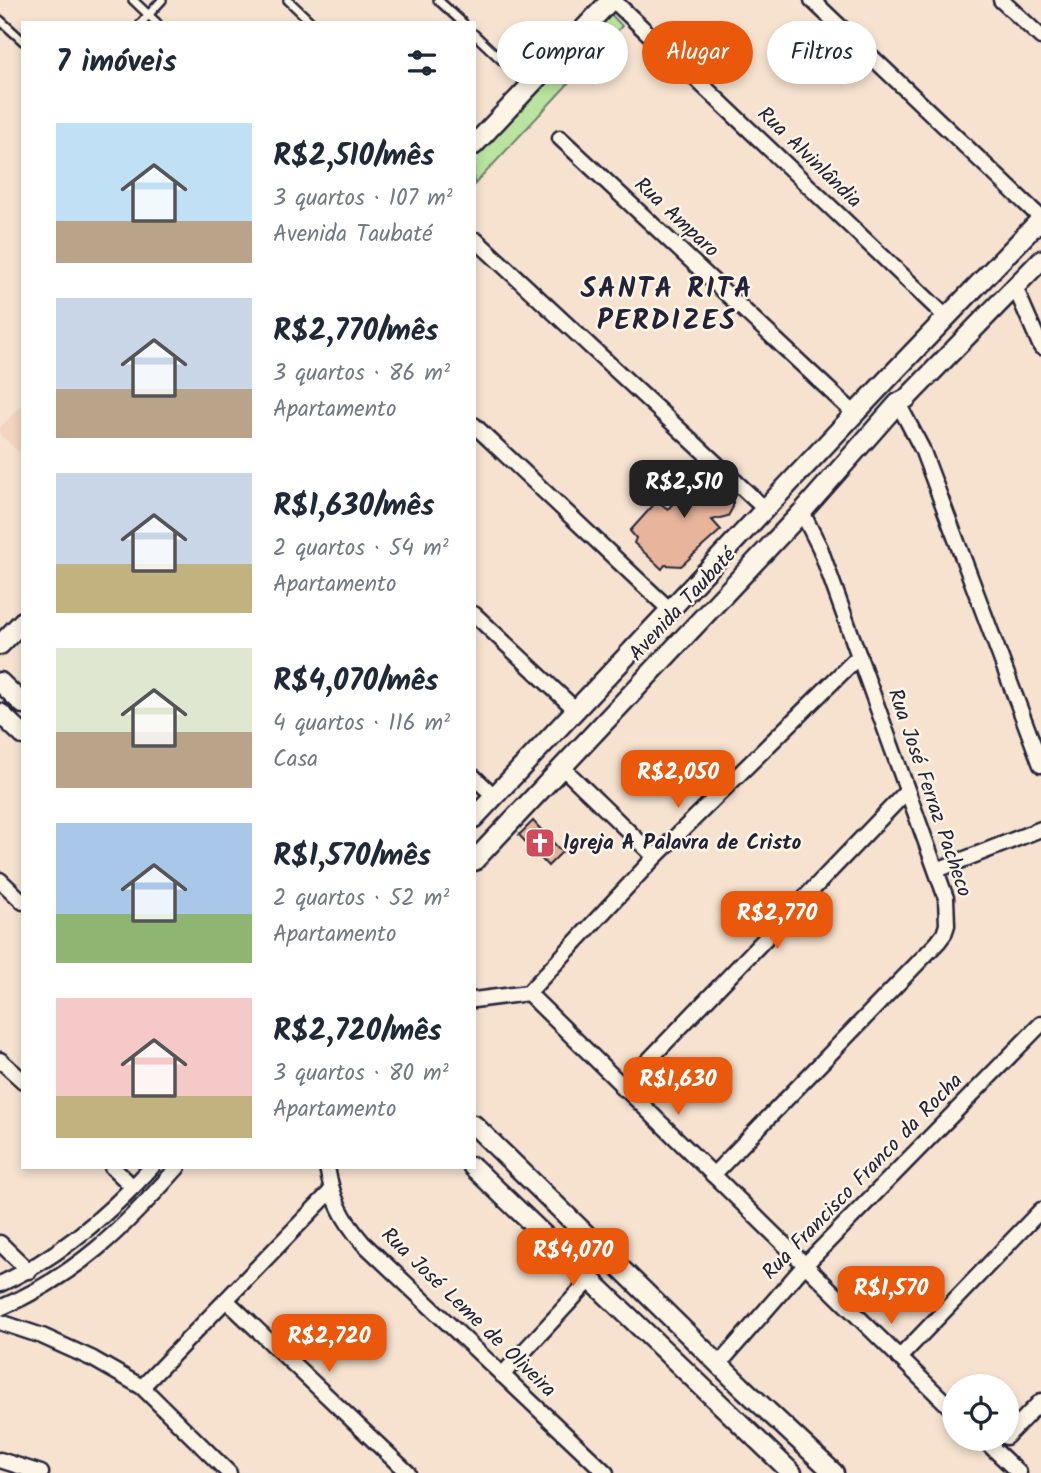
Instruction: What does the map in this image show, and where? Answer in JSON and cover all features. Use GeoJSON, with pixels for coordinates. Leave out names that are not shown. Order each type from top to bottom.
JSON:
{"type":"FeatureCollection","features":[{"type":"Feature","properties":{"kind":"street"},"geometry":{"type":"LineString","coordinates":[[476,143],[612,0]]}},
{"type":"Feature","properties":{"kind":"street","name":"Rua Alvinlândia"},"geometry":{"type":"LineString","coordinates":[[612,0],[946,317]]}},
{"type":"Feature","properties":{"kind":"street"},"geometry":{"type":"LineString","coordinates":[[812,0],[1041,219]]}},
{"type":"Feature","properties":{"kind":"street"},"geometry":{"type":"LineString","coordinates":[[1001,0],[1041,37]]}},
{"type":"Feature","properties":{"kind":"street","name":"Rua Amparo"},"geometry":{"type":"LineString","coordinates":[[560,138],[855,414]]}},
{"type":"Feature","properties":{"kind":"street","name":"Avenida Taubaté"},"geometry":{"type":"LineString","coordinates":[[476,816],[879,387],[1041,219]]}},
{"type":"Feature","properties":{"kind":"street"},"geometry":{"type":"LineString","coordinates":[[476,240],[765,509]]}},
{"type":"Feature","properties":{"kind":"street","name":"Avenida Taubaté"},"geometry":{"type":"LineString","coordinates":[[476,859],[802,512],[898,403],[914,391],[1041,260]]}},
{"type":"Feature","properties":{"kind":"street"},"geometry":{"type":"LineString","coordinates":[[1015,287],[1041,347]]}},
{"type":"Feature","properties":{"kind":"street"},"geometry":{"type":"LineString","coordinates":[[896,370],[914,391]]}},
{"type":"Feature","properties":{"kind":"street"},"geometry":{"type":"LineString","coordinates":[[879,387],[898,403],[922,449],[1037,739],[1041,765]]}},
{"type":"Feature","properties":{"kind":"street"},"geometry":{"type":"LineString","coordinates":[[476,427],[670,610]]}},
{"type":"Feature","properties":{"kind":"street","name":"Rua José Ferraz Pacheco"},"geometry":{"type":"LineString","coordinates":[[713,1175],[944,934],[948,916],[946,898],[937,870],[820,548],[802,512]]}},
{"type":"Feature","properties":{"kind":"street"},"geometry":{"type":"LineString","coordinates":[[476,616],[576,710]]}},
{"type":"Feature","properties":{"kind":"street"},"geometry":{"type":"LineString","coordinates":[[0,645],[21,623]]}},
{"type":"Feature","properties":{"kind":"street"},"geometry":{"type":"LineString","coordinates":[[476,1000],[528,993],[655,857],[859,656]]}},
{"type":"Feature","properties":{"kind":"street"},"geometry":{"type":"LineString","coordinates":[[622,662],[642,682]]}},
{"type":"Feature","properties":{"kind":"street"},"geometry":{"type":"LineString","coordinates":[[0,682],[21,702]]}},
{"type":"Feature","properties":{"kind":"street"},"geometry":{"type":"LineString","coordinates":[[0,713],[21,732]]}},
{"type":"Feature","properties":{"kind":"street"},"geometry":{"type":"LineString","coordinates":[[562,767],[655,857]]}},
{"type":"Feature","properties":{"kind":"street"},"geometry":{"type":"LineString","coordinates":[[476,780],[494,796]]}},
{"type":"Feature","properties":{"kind":"street"},"geometry":{"type":"LineString","coordinates":[[622,1088],[907,791]]}},
{"type":"Feature","properties":{"kind":"street"},"geometry":{"type":"LineString","coordinates":[[937,870],[1041,829]]}},
{"type":"Feature","properties":{"kind":"street"},"geometry":{"type":"LineString","coordinates":[[0,880],[21,900]]}},
{"type":"Feature","properties":{"kind":"street"},"geometry":{"type":"LineString","coordinates":[[528,993],[942,1399]]}},
{"type":"Feature","properties":{"kind":"street","name":"Rua Francisco Franco da Rocha"},"geometry":{"type":"LineString","coordinates":[[720,1363],[804,1265],[1041,1024]]}},
{"type":"Feature","properties":{"kind":"street"},"geometry":{"type":"LineString","coordinates":[[0,1060],[21,1080]]}},
{"type":"Feature","properties":{"kind":"street"},"geometry":{"type":"LineString","coordinates":[[476,1127],[743,1388],[834,1473]]}},
{"type":"Feature","properties":{"kind":"street"},"geometry":{"type":"LineString","coordinates":[[114,1169],[133,1187]]}},
{"type":"Feature","properties":{"kind":"street"},"geometry":{"type":"LineString","coordinates":[[0,1284],[29,1271],[89,1227],[150,1169]]}},
{"type":"Feature","properties":{"kind":"street"},"geometry":{"type":"LineString","coordinates":[[0,1308],[24,1298],[71,1270],[116,1234],[176,1169]]}},
{"type":"Feature","properties":{"kind":"street","name":"Rua José Leme de Oliveira"},"geometry":{"type":"LineString","coordinates":[[327,1169],[331,1191],[338,1209],[363,1243],[606,1473]]}},
{"type":"Feature","properties":{"kind":"street"},"geometry":{"type":"LineString","coordinates":[[475,1169],[792,1473]]}},
{"type":"Feature","properties":{"kind":"street"},"geometry":{"type":"LineString","coordinates":[[142,1387],[331,1191]]}},
{"type":"Feature","properties":{"kind":"street"},"geometry":{"type":"LineString","coordinates":[[899,1358],[1041,1210]]}},
{"type":"Feature","properties":{"kind":"street"},"geometry":{"type":"LineString","coordinates":[[0,1242],[29,1271]]}},
{"type":"Feature","properties":{"kind":"street"},"geometry":{"type":"LineString","coordinates":[[502,1375],[591,1279]]}},
{"type":"Feature","properties":{"kind":"street"},"geometry":{"type":"LineString","coordinates":[[226,1300],[408,1473]]}},
{"type":"Feature","properties":{"kind":"street"},"geometry":{"type":"LineString","coordinates":[[0,1322],[42,1335],[142,1387],[229,1473]]}},
{"type":"Feature","properties":{"kind":"street"},"geometry":{"type":"LineString","coordinates":[[1019,1424],[1041,1401]]}},
{"type":"Feature","properties":{"kind":"street"},"geometry":{"type":"LineString","coordinates":[[995,1451],[1018,1473]]}},
{"type":"Feature","properties":{"kind":"street"},"geometry":{"type":"LineString","coordinates":[[0,1460],[41,1473]]}},
{"type":"Feature","properties":{"kind":"lane"},"geometry":{"type":"LineString","coordinates":[[133,0],[155,21]]}},
{"type":"Feature","properties":{"kind":"lane"},"geometry":{"type":"LineString","coordinates":[[143,21],[162,0]]}},
{"type":"Feature","properties":{"kind":"lane"},"geometry":{"type":"LineString","coordinates":[[288,0],[310,21]]}},
{"type":"Feature","properties":{"kind":"lane"},"geometry":{"type":"LineString","coordinates":[[439,0],[461,21]]}},
{"type":"Feature","properties":{"kind":"lane"},"geometry":{"type":"LineString","coordinates":[[0,20],[21,39]]}},
{"type":"Feature","properties":{"kind":"lane"},"geometry":{"type":"LineString","coordinates":[[476,36],[530,86]]}},
{"type":"Feature","properties":{"kind":"shaded area"},"geometry":{"type":"Polygon","coordinates":[[[21,405],[21,454],[0,434],[0,428],[21,405]]]}},
{"type":"Feature","properties":{"kind":"green space"},"geometry":{"type":"Polygon","coordinates":[[[609,12],[617,21],[600,21],[609,12]]]}},
{"type":"Feature","properties":{"kind":"green space"},"geometry":{"type":"Polygon","coordinates":[[[541,84],[568,84],[476,183],[476,152],[541,84]]]}},
{"type":"Feature","properties":{"kind":"building"},"geometry":{"type":"Polygon","coordinates":[[[699,461],[733,496],[733,507],[728,516],[712,520],[721,530],[681,566],[665,565],[662,569],[634,543],[636,538],[630,531],[657,501],[668,509],[688,487],[681,478],[699,461]]]}},
{"type":"Feature","properties":{"kind":"building","name":"Igreja A Palavra de Cristo"},"geometry":{"type":"Polygon","coordinates":[[[533,821],[562,852],[548,866],[519,835],[533,821]]]}},
{"type":"Feature","properties":{"kind":"place","name":"Igreja A Palavra de Cristo"},"geometry":{"type":"Point","coordinates":[540,843]}},
{"type":"Feature","properties":{"kind":"district","name":"SANTA RITA PERDIZES"},"geometry":{"type":"Point","coordinates":[667,305]}}]}
